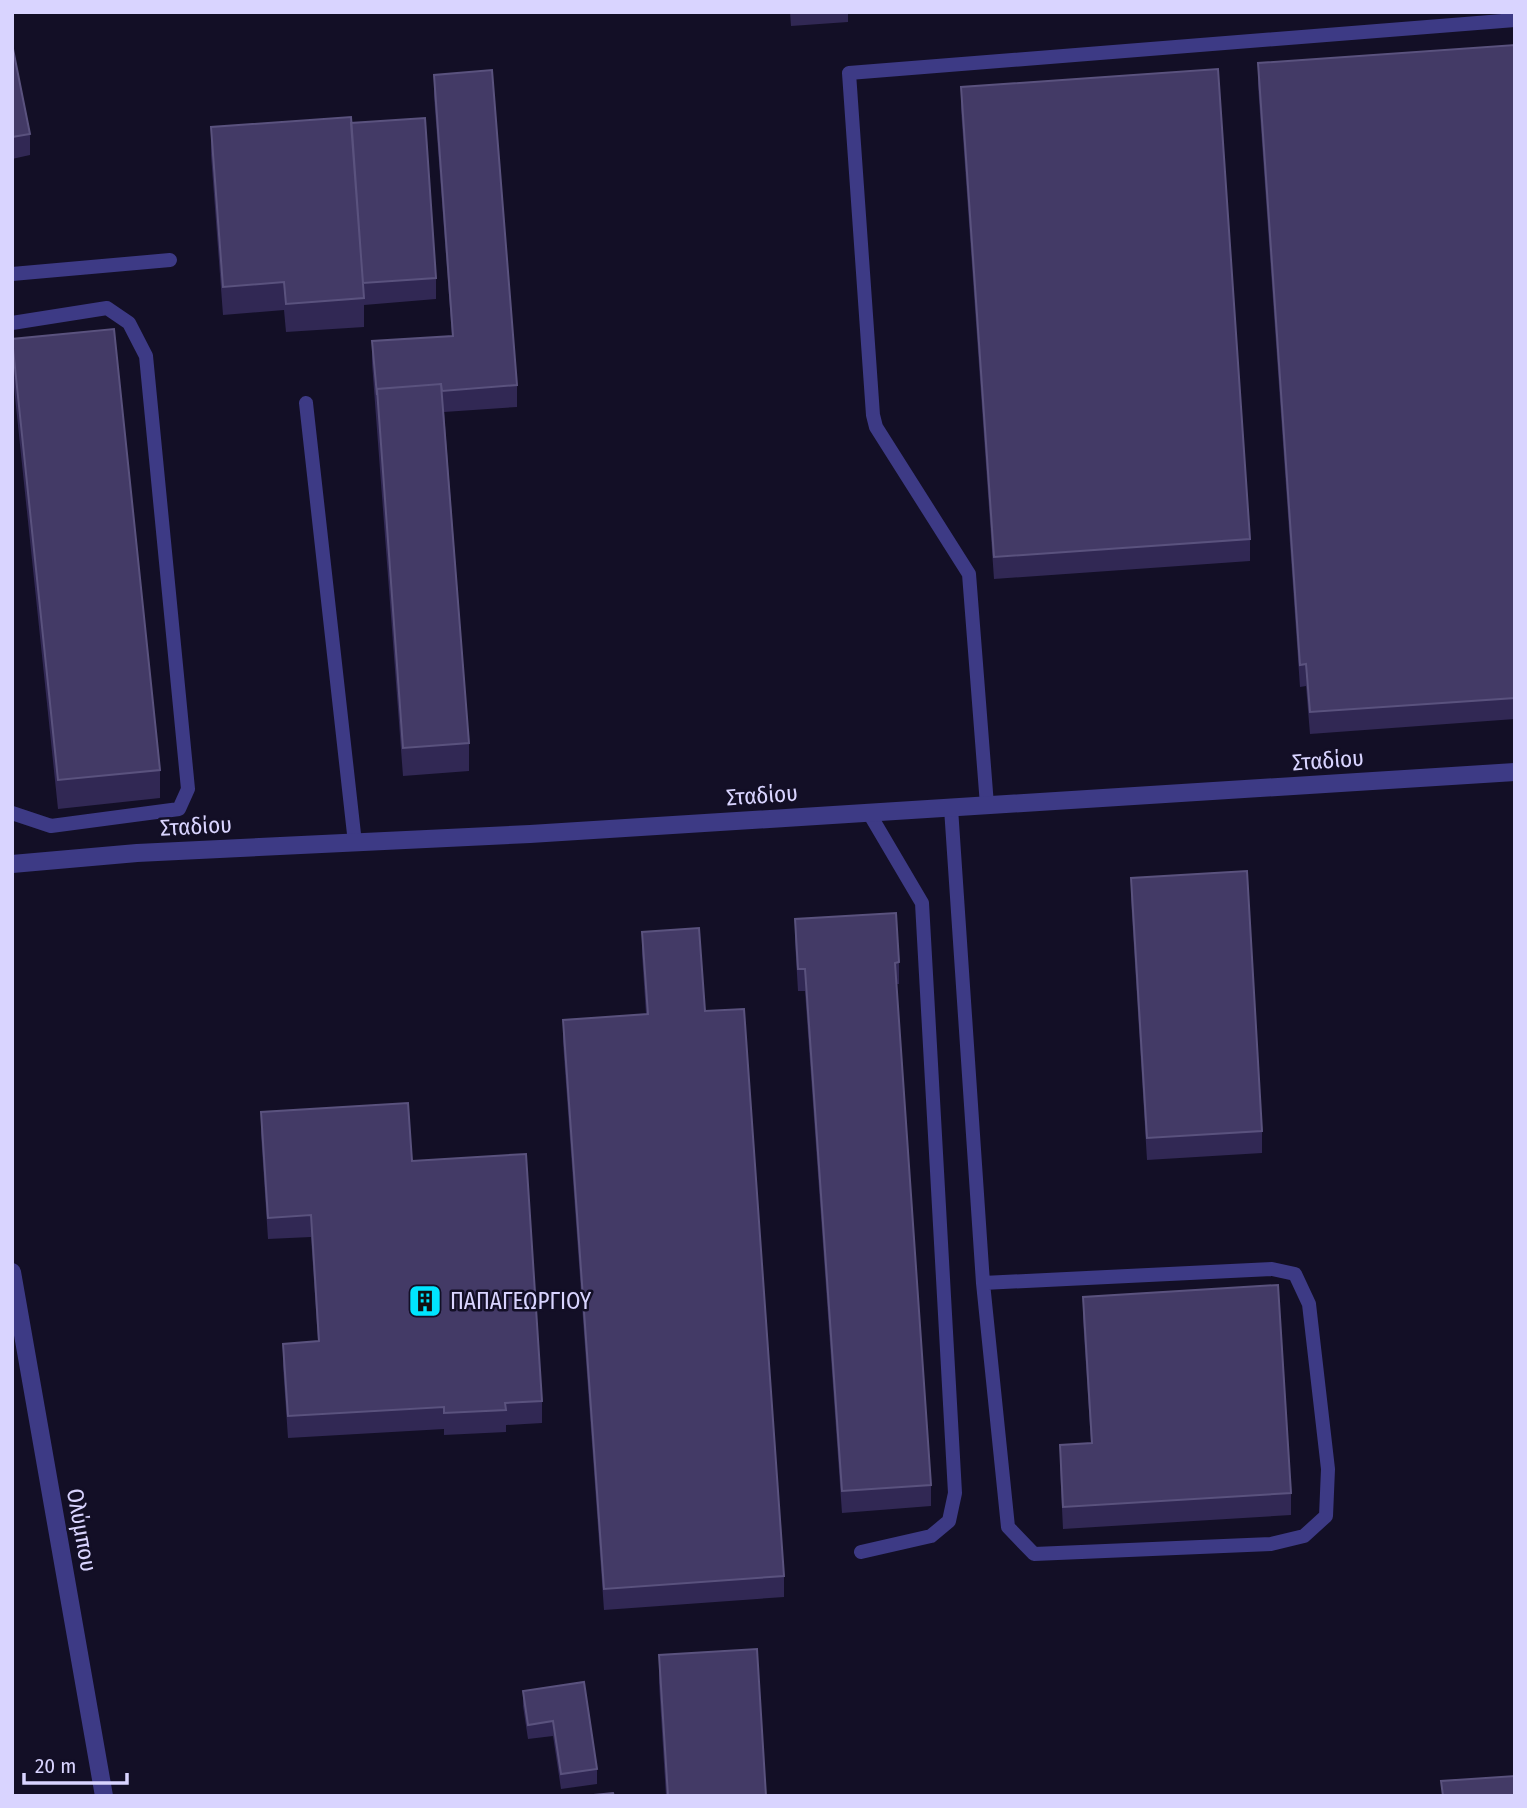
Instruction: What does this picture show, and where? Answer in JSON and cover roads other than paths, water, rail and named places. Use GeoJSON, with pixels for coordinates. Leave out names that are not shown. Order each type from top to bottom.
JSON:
{"type":"FeatureCollection","features":[{"type":"Feature","properties":{"kind":"street","name":"Σταδίου"},"geometry":{"type":"LineString","coordinates":[[12,864],[137,853],[869,813],[1515,772]]}},
{"type":"Feature","properties":{"kind":"street","name":"Ολύμπου"},"geometry":{"type":"LineString","coordinates":[[12,1272],[104,1796]]}},
{"type":"Feature","properties":{"kind":"lane"},"geometry":{"type":"LineString","coordinates":[[988,806],[969,574],[876,427],[873,415],[849,73],[1515,20]]}},
{"type":"Feature","properties":{"kind":"lane"},"geometry":{"type":"LineString","coordinates":[[12,274],[170,260]]}},
{"type":"Feature","properties":{"kind":"lane"},"geometry":{"type":"LineString","coordinates":[[12,323],[107,308],[129,323],[146,356],[188,789],[179,809],[51,826],[12,813]]}},
{"type":"Feature","properties":{"kind":"lane"},"geometry":{"type":"LineString","coordinates":[[306,403],[355,843]]}},
{"type":"Feature","properties":{"kind":"lane"},"geometry":{"type":"LineString","coordinates":[[951,808],[983,1283],[1008,1527],[1034,1555],[1271,1544],[1304,1536],[1326,1516],[1328,1469],[1309,1304],[1294,1274],[1272,1269],[983,1283]]}},
{"type":"Feature","properties":{"kind":"lane"},"geometry":{"type":"LineString","coordinates":[[861,1552],[931,1536],[949,1521],[956,1493],[922,903],[869,813]]}},
{"type":"Feature","properties":{"kind":"place","name":"ΠΑΠΑΓΕΩΡΓΙΟΥ"},"geometry":{"type":"Point","coordinates":[425,1301]}}]}
